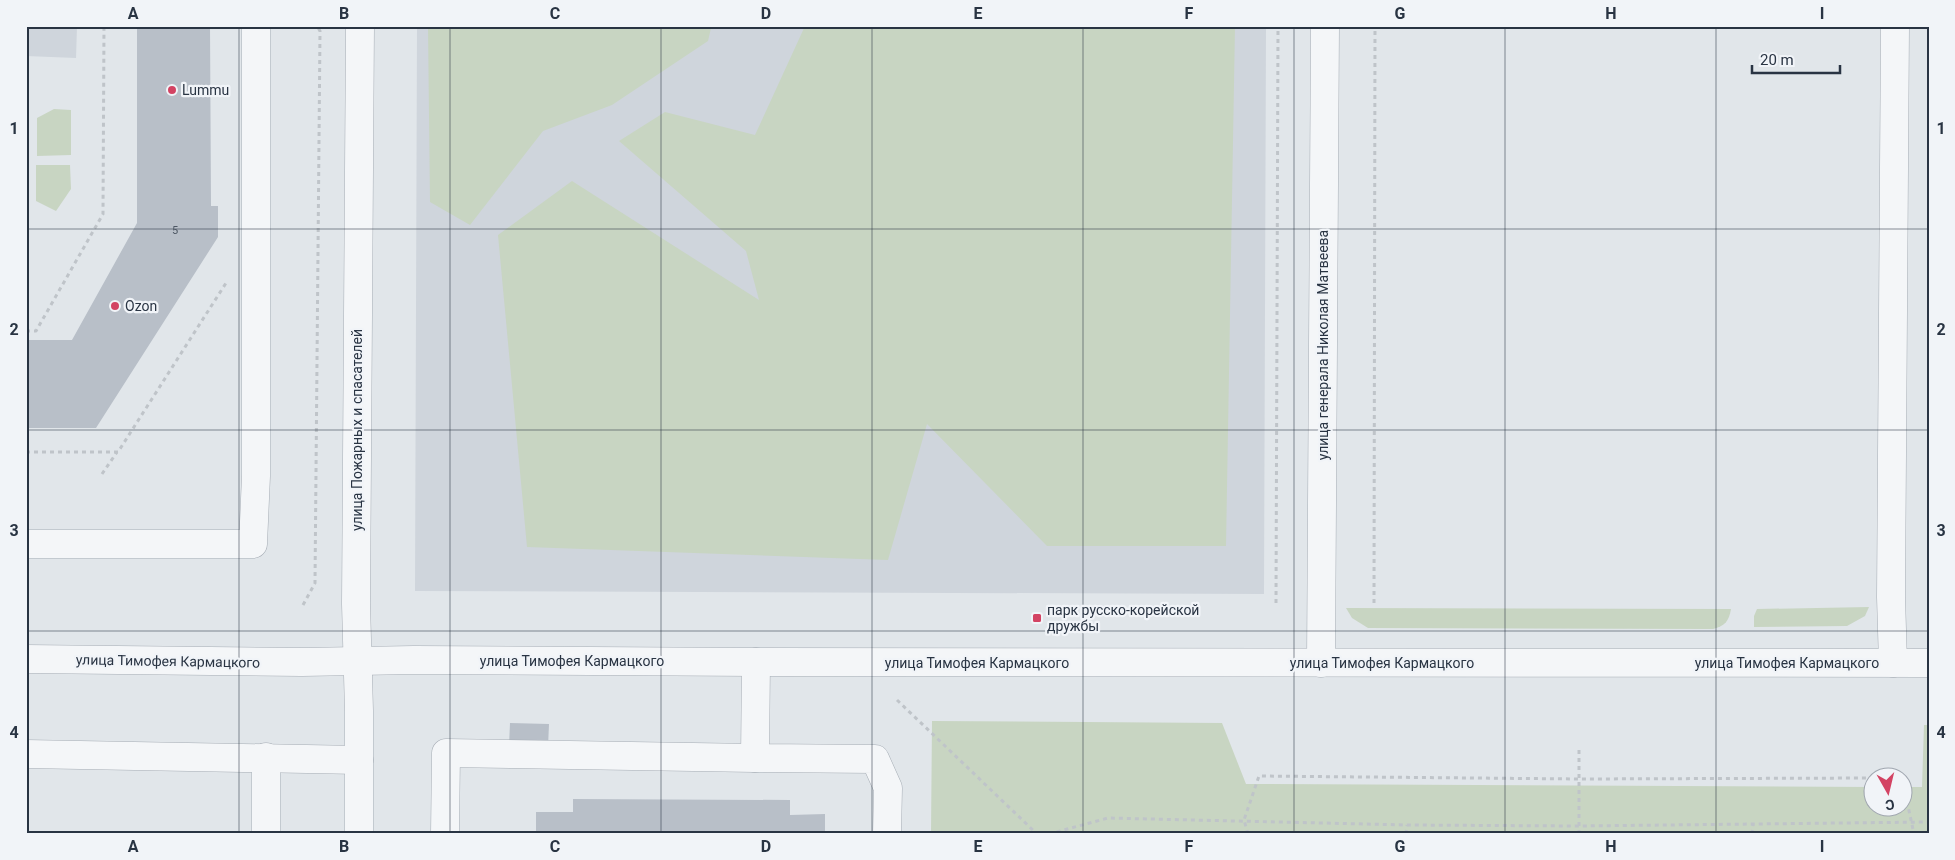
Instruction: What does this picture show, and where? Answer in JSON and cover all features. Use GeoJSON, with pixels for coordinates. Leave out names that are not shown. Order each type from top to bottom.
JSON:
{"type":"FeatureCollection","features":[{"type":"Feature","properties":{"kind":"street"},"geometry":{"type":"LineString","coordinates":[[26,544],[253,544],[256,466],[256,26]]}},
{"type":"Feature","properties":{"kind":"street","name":"улица Пожарных и спасателей"},"geometry":{"type":"LineString","coordinates":[[359,834],[356,604],[360,26]]}},
{"type":"Feature","properties":{"kind":"street","name":"улица генерала Николая Матвеева"},"geometry":{"type":"LineString","coordinates":[[1321,663],[1325,26]]}},
{"type":"Feature","properties":{"kind":"street"},"geometry":{"type":"LineString","coordinates":[[1892,663],[1895,26]]}},
{"type":"Feature","properties":{"kind":"street","name":"улица Тимофея Кармацкого"},"geometry":{"type":"LineString","coordinates":[[26,659],[302,662],[1929,663]]}},
{"type":"Feature","properties":{"kind":"street"},"geometry":{"type":"LineString","coordinates":[[755,758],[756,662]]}},
{"type":"Feature","properties":{"kind":"street"},"geometry":{"type":"LineString","coordinates":[[445,834],[446,753],[875,759],[888,788],[887,834]]}},
{"type":"Feature","properties":{"kind":"street"},"geometry":{"type":"LineString","coordinates":[[26,754],[359,760]]}},
{"type":"Feature","properties":{"kind":"street"},"geometry":{"type":"LineString","coordinates":[[266,757],[266,834]]}},
{"type":"Feature","properties":{"kind":"path"},"geometry":{"type":"LineString","coordinates":[[26,331],[36,331],[103,214],[104,26]]}},
{"type":"Feature","properties":{"kind":"path"},"geometry":{"type":"LineString","coordinates":[[303,604],[315,583],[320,30],[317,26]]}},
{"type":"Feature","properties":{"kind":"path"},"geometry":{"type":"LineString","coordinates":[[1276,603],[1278,26]]}},
{"type":"Feature","properties":{"kind":"path"},"geometry":{"type":"LineString","coordinates":[[1374,603],[1375,26]]}},
{"type":"Feature","properties":{"kind":"path"},"geometry":{"type":"LineString","coordinates":[[102,474],[230,278]]}},
{"type":"Feature","properties":{"kind":"path"},"geometry":{"type":"LineString","coordinates":[[26,452],[118,452]]}},
{"type":"Feature","properties":{"kind":"path"},"geometry":{"type":"LineString","coordinates":[[897,700],[1037,834]]}},
{"type":"Feature","properties":{"kind":"path"},"geometry":{"type":"LineString","coordinates":[[1579,750],[1579,834]]}},
{"type":"Feature","properties":{"kind":"path"},"geometry":{"type":"LineString","coordinates":[[1248,834],[1244,820],[1260,776],[1580,779],[1862,778]]}},
{"type":"Feature","properties":{"kind":"path"},"geometry":{"type":"LineString","coordinates":[[1049,834],[1108,818],[1407,825],[1579,826],[1929,822]]}},
{"type":"Feature","properties":{"kind":"path"},"geometry":{"type":"LineString","coordinates":[[1910,818],[1914,834]]}},
{"type":"Feature","properties":{"kind":"path"},"geometry":{"type":"LineString","coordinates":[[1406,834],[1407,825]]}},
{"type":"Feature","properties":{"kind":"path"},"geometry":{"type":"LineString","coordinates":[[1752,834],[1753,825]]}},
{"type":"Feature","properties":{"kind":"shaded area"},"geometry":{"type":"Polygon","coordinates":[[[26,26],[77,26],[76,58],[26,56],[26,26]]]}},
{"type":"Feature","properties":{"kind":"shaded area"},"geometry":{"type":"Polygon","coordinates":[[[716,26],[1266,26],[1264,594],[415,591],[417,27],[716,28],[716,26]]]}},
{"type":"Feature","properties":{"kind":"green space"},"geometry":{"type":"Polygon","coordinates":[[[417,26],[716,26],[716,28],[711,28],[708,41],[612,105],[543,131],[470,225],[430,202],[428,28],[417,26]]]}},
{"type":"Feature","properties":{"kind":"green space"},"geometry":{"type":"Polygon","coordinates":[[[805,26],[1235,26],[1226,546],[1047,546],[927,424],[888,560],[527,547],[498,235],[572,181],[759,300],[746,251],[619,141],[665,112],[755,135],[805,26]]]}},
{"type":"Feature","properties":{"kind":"green space"},"geometry":{"type":"Polygon","coordinates":[[[54,109],[71,110],[71,155],[37,156],[37,118],[54,109]]]}},
{"type":"Feature","properties":{"kind":"green space"},"geometry":{"type":"Polygon","coordinates":[[[36,165],[70,165],[71,189],[56,211],[36,201],[36,165]]]}},
{"type":"Feature","properties":{"kind":"green space"},"geometry":{"type":"Polygon","coordinates":[[[1869,607],[1865,616],[1847,626],[1754,627],[1754,616],[1757,609],[1869,607]]]}},
{"type":"Feature","properties":{"kind":"green space"},"geometry":{"type":"Polygon","coordinates":[[[1346,608],[1731,609],[1726,622],[1713,629],[1368,628],[1352,618],[1346,608]]]}},
{"type":"Feature","properties":{"kind":"green space"},"geometry":{"type":"Polygon","coordinates":[[[932,721],[1222,723],[1246,784],[1862,787],[1862,818],[1912,818],[1912,787],[1922,787],[1924,725],[1929,725],[1929,834],[931,834],[932,721]]]}},
{"type":"Feature","properties":{"kind":"building"},"geometry":{"type":"Polygon","coordinates":[[[137,26],[210,26],[211,206],[218,206],[218,237],[96,428],[26,428],[26,340],[72,340],[137,223],[137,26]]]}},
{"type":"Feature","properties":{"kind":"building"},"geometry":{"type":"Polygon","coordinates":[[[510,723],[549,724],[548,747],[509,746],[510,723]]]}},
{"type":"Feature","properties":{"kind":"building"},"geometry":{"type":"Polygon","coordinates":[[[573,799],[790,800],[790,815],[825,814],[825,834],[536,834],[536,812],[573,812],[573,799]]]}},
{"type":"Feature","properties":{"kind":"place","name":"Lummu"},"geometry":{"type":"Point","coordinates":[172,90]}},
{"type":"Feature","properties":{"kind":"place","name":"Ozon"},"geometry":{"type":"Point","coordinates":[115,306]}},
{"type":"Feature","properties":{"kind":"place","name":"парк русско-корейской дружбы"},"geometry":{"type":"Point","coordinates":[1037,618]}}]}
